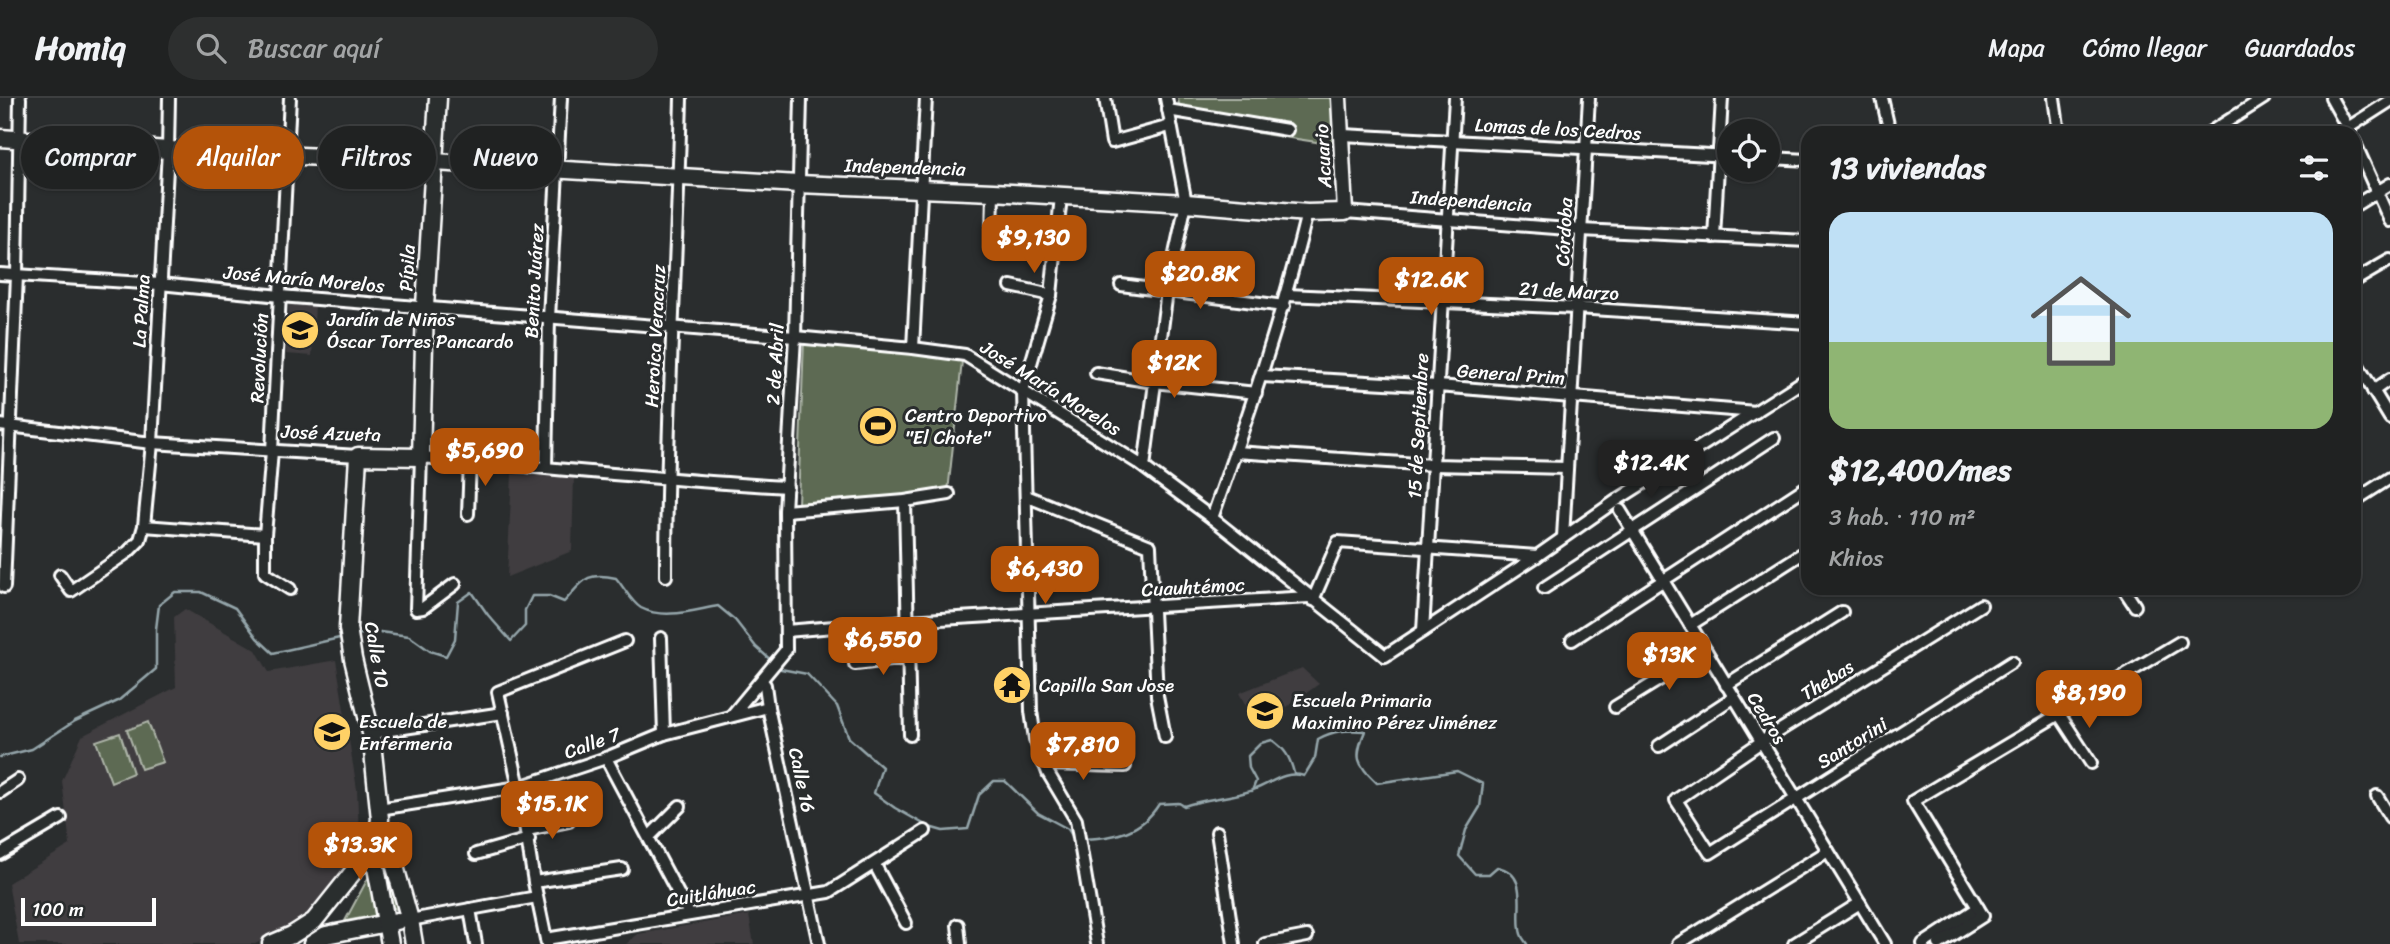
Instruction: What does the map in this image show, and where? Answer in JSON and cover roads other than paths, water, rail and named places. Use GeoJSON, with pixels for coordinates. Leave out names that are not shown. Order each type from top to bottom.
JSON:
{"type":"FeatureCollection","features":[{"type":"Feature","properties":{"kind":"main road","name":"Pípila"},"geometry":{"type":"LineString","coordinates":[[436,126],[438,98]]}},
{"type":"Feature","properties":{"kind":"main road","name":"Independencia"},"geometry":{"type":"LineString","coordinates":[[0,138],[21,139]]}},
{"type":"Feature","properties":{"kind":"main road","name":"Independencia"},"geometry":{"type":"LineString","coordinates":[[159,149],[173,150]]}},
{"type":"Feature","properties":{"kind":"main road","name":"Independencia"},"geometry":{"type":"LineString","coordinates":[[562,169],[679,178],[1186,203],[1307,213],[1345,212]]}},
{"type":"Feature","properties":{"kind":"main road","name":"Pípila"},"geometry":{"type":"LineString","coordinates":[[421,457],[432,189]]}},
{"type":"Feature","properties":{"kind":"main road","name":"José Azueta"},"geometry":{"type":"LineString","coordinates":[[358,456],[421,457]]}},
{"type":"Feature","properties":{"kind":"main road","name":"Calle 10"},"geometry":{"type":"LineString","coordinates":[[358,456],[348,628],[371,733],[379,814],[410,920],[414,944]]}},
{"type":"Feature","properties":{"kind":"main road","name":"Calle 10"},"geometry":{"type":"LineString","coordinates":[[379,814],[374,856],[390,944]]}},
{"type":"Feature","properties":{"kind":"main road"},"geometry":{"type":"LineString","coordinates":[[271,944],[314,921],[358,866],[374,856],[391,853]]}},
{"type":"Feature","properties":{"kind":"main road"},"geometry":{"type":"LineString","coordinates":[[312,944],[326,935],[410,920]]}},
{"type":"Feature","properties":{"kind":"street"},"geometry":{"type":"LineString","coordinates":[[4,587],[5,425],[17,275],[20,98]]}},
{"type":"Feature","properties":{"kind":"street","name":"La Palma"},"geometry":{"type":"LineString","coordinates":[[144,526],[152,443],[169,98]]}},
{"type":"Feature","properties":{"kind":"street","name":"Revolución"},"geometry":{"type":"LineString","coordinates":[[289,126],[290,98]]}},
{"type":"Feature","properties":{"kind":"street","name":"Benito Juárez"},"geometry":{"type":"LineString","coordinates":[[559,126],[561,98]]}},
{"type":"Feature","properties":{"kind":"street","name":"Heroica Veracruz"},"geometry":{"type":"LineString","coordinates":[[666,576],[666,480],[681,98]]}},
{"type":"Feature","properties":{"kind":"street","name":"2 de Abril"},"geometry":{"type":"LineString","coordinates":[[786,631],[785,511],[795,337],[801,98]]}},
{"type":"Feature","properties":{"kind":"street"},"geometry":{"type":"LineString","coordinates":[[914,348],[926,98]]}},
{"type":"Feature","properties":{"kind":"street"},"geometry":{"type":"LineString","coordinates":[[1105,98],[1112,142],[1170,126]]}},
{"type":"Feature","properties":{"kind":"street"},"geometry":{"type":"LineString","coordinates":[[1144,467],[1167,291],[1186,203],[1166,98]]}},
{"type":"Feature","properties":{"kind":"street","name":"Acuario"},"geometry":{"type":"LineString","coordinates":[[1339,98],[1345,212]]}},
{"type":"Feature","properties":{"kind":"street","name":"15 de Septiembre"},"geometry":{"type":"LineString","coordinates":[[1423,631],[1455,98]]}},
{"type":"Feature","properties":{"kind":"street","name":"Córdoba"},"geometry":{"type":"LineString","coordinates":[[1563,537],[1589,98]]}},
{"type":"Feature","properties":{"kind":"street"},"geometry":{"type":"LineString","coordinates":[[1722,98],[1723,119]]}},
{"type":"Feature","properties":{"kind":"street"},"geometry":{"type":"LineString","coordinates":[[1882,98],[1888,126]]}},
{"type":"Feature","properties":{"kind":"street"},"geometry":{"type":"LineString","coordinates":[[2054,98],[2058,126]]}},
{"type":"Feature","properties":{"kind":"street"},"geometry":{"type":"LineString","coordinates":[[2222,126],[2264,98]]}},
{"type":"Feature","properties":{"kind":"street"},"geometry":{"type":"LineString","coordinates":[[2331,98],[2344,126]]}},
{"type":"Feature","properties":{"kind":"street"},"geometry":{"type":"LineString","coordinates":[[2353,126],[2390,101]]}},
{"type":"Feature","properties":{"kind":"street"},"geometry":{"type":"LineString","coordinates":[[1168,110],[1287,130]]}},
{"type":"Feature","properties":{"kind":"street","name":"Lomas de los Cedros"},"geometry":{"type":"LineString","coordinates":[[1343,135],[1717,156]]}},
{"type":"Feature","properties":{"kind":"street"},"geometry":{"type":"LineString","coordinates":[[2361,157],[2390,221]]}},
{"type":"Feature","properties":{"kind":"street"},"geometry":{"type":"LineString","coordinates":[[1780,159],[1801,160]]}},
{"type":"Feature","properties":{"kind":"street"},"geometry":{"type":"LineString","coordinates":[[1714,237],[1721,182]]}},
{"type":"Feature","properties":{"kind":"street"},"geometry":{"type":"LineString","coordinates":[[2361,202],[2390,184]]}},
{"type":"Feature","properties":{"kind":"street","name":"Revolución"},"geometry":{"type":"LineString","coordinates":[[286,189],[265,573],[290,589]]}},
{"type":"Feature","properties":{"kind":"street","name":"Benito Juárez"},"geometry":{"type":"LineString","coordinates":[[546,467],[549,318],[556,189]]}},
{"type":"Feature","properties":{"kind":"street"},"geometry":{"type":"LineString","coordinates":[[992,238],[993,192]]}},
{"type":"Feature","properties":{"kind":"street"},"geometry":{"type":"LineString","coordinates":[[1061,196],[1051,295],[1023,391],[1031,712],[1035,739],[1044,764],[1076,820],[1097,944]]}},
{"type":"Feature","properties":{"kind":"street","name":"Independencia"},"geometry":{"type":"LineString","coordinates":[[1345,212],[1581,230],[1801,241]]}},
{"type":"Feature","properties":{"kind":"street"},"geometry":{"type":"LineString","coordinates":[[1212,518],[1262,376],[1307,213]]}},
{"type":"Feature","properties":{"kind":"street"},"geometry":{"type":"LineString","coordinates":[[2361,277],[2390,260]]}},
{"type":"Feature","properties":{"kind":"street","name":"José María Morelos"},"geometry":{"type":"LineString","coordinates":[[0,274],[160,284],[795,337],[965,355],[1144,467],[1385,656],[1538,556],[1617,500],[1801,383]]}},
{"type":"Feature","properties":{"kind":"street","name":"21 de Marzo"},"geometry":{"type":"LineString","coordinates":[[1121,285],[1285,300],[1443,302],[1801,323]]}},
{"type":"Feature","properties":{"kind":"street"},"geometry":{"type":"LineString","coordinates":[[1011,286],[1051,295]]}},
{"type":"Feature","properties":{"kind":"street"},"geometry":{"type":"LineString","coordinates":[[2361,371],[2390,418]]}},
{"type":"Feature","properties":{"kind":"street"},"geometry":{"type":"LineString","coordinates":[[1096,373],[1256,393]]}},
{"type":"Feature","properties":{"kind":"street","name":"General Prim"},"geometry":{"type":"LineString","coordinates":[[1262,376],[1438,386],[1756,412]]}},
{"type":"Feature","properties":{"kind":"street"},"geometry":{"type":"LineString","coordinates":[[2373,391],[2390,379]]}},
{"type":"Feature","properties":{"kind":"street","name":"José Azueta"},"geometry":{"type":"LineString","coordinates":[[5,425],[152,443],[358,456]]}},
{"type":"Feature","properties":{"kind":"street"},"geometry":{"type":"LineString","coordinates":[[1544,588],[1774,438]]}},
{"type":"Feature","properties":{"kind":"street"},"geometry":{"type":"LineString","coordinates":[[1236,452],[1433,466],[1567,468]]}},
{"type":"Feature","properties":{"kind":"street","name":"José Azueta"},"geometry":{"type":"LineString","coordinates":[[421,457],[666,480],[787,486]]}},
{"type":"Feature","properties":{"kind":"street","name":"Pípila"},"geometry":{"type":"LineString","coordinates":[[421,457],[416,609],[423,608],[455,584]]}},
{"type":"Feature","properties":{"kind":"street"},"geometry":{"type":"LineString","coordinates":[[468,514],[470,461]]}},
{"type":"Feature","properties":{"kind":"street"},"geometry":{"type":"LineString","coordinates":[[2361,497],[2390,478]]}},
{"type":"Feature","properties":{"kind":"street"},"geometry":{"type":"LineString","coordinates":[[1572,640],[1801,491]]}},
{"type":"Feature","properties":{"kind":"street"},"geometry":{"type":"LineString","coordinates":[[785,511],[905,501],[950,494]]}},
{"type":"Feature","properties":{"kind":"street"},"geometry":{"type":"LineString","coordinates":[[1026,496],[1150,546],[1157,696],[1165,737]]}},
{"type":"Feature","properties":{"kind":"street"},"geometry":{"type":"LineString","coordinates":[[905,501],[910,735]]}},
{"type":"Feature","properties":{"kind":"street","name":"Cedros"},"geometry":{"type":"LineString","coordinates":[[1620,510],[1885,944]]}},
{"type":"Feature","properties":{"kind":"street"},"geometry":{"type":"LineString","coordinates":[[60,575],[71,591],[128,552],[140,540],[144,526],[265,535]]}},
{"type":"Feature","properties":{"kind":"street"},"geometry":{"type":"LineString","coordinates":[[1311,599],[1338,542],[1538,556]]}},
{"type":"Feature","properties":{"kind":"street"},"geometry":{"type":"LineString","coordinates":[[1690,625],[1801,554]]}},
{"type":"Feature","properties":{"kind":"street"},"geometry":{"type":"LineString","coordinates":[[2128,595],[2135,606]]}},
{"type":"Feature","properties":{"kind":"street","name":"Cuauhtémoc"},"geometry":{"type":"LineString","coordinates":[[786,631],[907,621],[1311,599]]}},
{"type":"Feature","properties":{"kind":"street","name":"Thebas"},"geometry":{"type":"LineString","coordinates":[[1710,853],[1675,800],[1761,741],[1981,605]]}},
{"type":"Feature","properties":{"kind":"street"},"geometry":{"type":"LineString","coordinates":[[1726,685],[1842,612]]}},
{"type":"Feature","properties":{"kind":"street"},"geometry":{"type":"LineString","coordinates":[[732,715],[786,650],[786,631]]}},
{"type":"Feature","properties":{"kind":"street"},"geometry":{"type":"LineString","coordinates":[[661,638],[664,734]]}},
{"type":"Feature","properties":{"kind":"street"},"geometry":{"type":"LineString","coordinates":[[547,941],[534,882],[519,787],[498,692],[625,641]]}},
{"type":"Feature","properties":{"kind":"street"},"geometry":{"type":"LineString","coordinates":[[1980,912],[1913,801],[2180,642]]}},
{"type":"Feature","properties":{"kind":"street"},"geometry":{"type":"LineString","coordinates":[[1615,707],[1706,651]]}},
{"type":"Feature","properties":{"kind":"street"},"geometry":{"type":"LineString","coordinates":[[855,664],[908,658]]}},
{"type":"Feature","properties":{"kind":"street","name":"Santorini"},"geometry":{"type":"LineString","coordinates":[[1710,853],[2012,662]]}},
{"type":"Feature","properties":{"kind":"street","name":"Calle 16"},"geometry":{"type":"LineString","coordinates":[[763,680],[819,944]]}},
{"type":"Feature","properties":{"kind":"street"},"geometry":{"type":"LineString","coordinates":[[1660,746],[1734,698]]}},
{"type":"Feature","properties":{"kind":"street","name":"Calle 7"},"geometry":{"type":"LineString","coordinates":[[379,814],[519,787],[606,758],[664,734],[768,707]]}},
{"type":"Feature","properties":{"kind":"street"},"geometry":{"type":"LineString","coordinates":[[371,733],[503,713]]}},
{"type":"Feature","properties":{"kind":"street"},"geometry":{"type":"LineString","coordinates":[[2059,714],[2091,763]]}},
{"type":"Feature","properties":{"kind":"street"},"geometry":{"type":"LineString","coordinates":[[606,758],[689,914]]}},
{"type":"Feature","properties":{"kind":"street"},"geometry":{"type":"LineString","coordinates":[[1044,764],[1125,766]]}},
{"type":"Feature","properties":{"kind":"street"},"geometry":{"type":"LineString","coordinates":[[0,792],[18,780]]}},
{"type":"Feature","properties":{"kind":"street"},"geometry":{"type":"LineString","coordinates":[[2377,796],[2390,817]]}},
{"type":"Feature","properties":{"kind":"street"},"geometry":{"type":"LineString","coordinates":[[649,837],[680,806]]}},
{"type":"Feature","properties":{"kind":"street"},"geometry":{"type":"LineString","coordinates":[[0,854],[61,818]]}},
{"type":"Feature","properties":{"kind":"street"},"geometry":{"type":"LineString","coordinates":[[476,854],[569,821]]}},
{"type":"Feature","properties":{"kind":"street","name":"Cuitláhuac"},"geometry":{"type":"LineString","coordinates":[[547,941],[689,914],[829,892],[925,831]]}},
{"type":"Feature","properties":{"kind":"street"},"geometry":{"type":"LineString","coordinates":[[1217,832],[1234,944]]}},
{"type":"Feature","properties":{"kind":"street"},"geometry":{"type":"LineString","coordinates":[[1678,944],[1828,850]]}},
{"type":"Feature","properties":{"kind":"street"},"geometry":{"type":"LineString","coordinates":[[875,864],[906,923]]}},
{"type":"Feature","properties":{"kind":"street"},"geometry":{"type":"LineString","coordinates":[[534,882],[622,869]]}},
{"type":"Feature","properties":{"kind":"street"},"geometry":{"type":"LineString","coordinates":[[410,920],[537,897]]}},
{"type":"Feature","properties":{"kind":"street"},"geometry":{"type":"LineString","coordinates":[[1794,944],[1860,903]]}},
{"type":"Feature","properties":{"kind":"street"},"geometry":{"type":"LineString","coordinates":[[470,909],[476,944]]}},
{"type":"Feature","properties":{"kind":"street"},"geometry":{"type":"LineString","coordinates":[[1923,944],[1980,912]]}},
{"type":"Feature","properties":{"kind":"street"},"geometry":{"type":"LineString","coordinates":[[1939,944],[1980,912]]}},
{"type":"Feature","properties":{"kind":"street"},"geometry":{"type":"LineString","coordinates":[[958,925],[960,944]]}},
{"type":"Feature","properties":{"kind":"street"},"geometry":{"type":"LineString","coordinates":[[1265,944],[1307,936]]}},
{"type":"Feature","properties":{"kind":"waterway"},"geometry":{"type":"LineString","coordinates":[[354,635],[380,632],[409,636],[430,651],[446,656],[455,639],[458,602],[472,592],[511,641],[525,626],[525,610],[532,596],[549,596],[564,602],[586,580],[606,576],[616,578],[634,602],[650,612],[669,614],[718,606],[735,620],[756,647],[773,662]]}},
{"type":"Feature","properties":{"kind":"waterway"},"geometry":{"type":"LineString","coordinates":[[0,757],[32,749],[75,721],[118,701],[156,669],[159,605],[175,592],[201,592],[235,608],[257,638],[273,653],[344,637]]}},
{"type":"Feature","properties":{"kind":"waterway"},"geometry":{"type":"LineString","coordinates":[[778,667],[807,674],[837,706],[849,738],[882,767],[874,793],[895,808],[929,827],[943,831],[968,829],[979,795],[994,781],[1005,781],[1038,813],[1068,829],[1075,840]]}},
{"type":"Feature","properties":{"kind":"waterway"},"geometry":{"type":"LineString","coordinates":[[1082,839],[1116,835],[1135,828],[1144,822],[1159,804],[1179,803],[1184,806],[1245,793],[1284,776],[1304,776],[1315,758],[1318,739],[1341,731],[1365,731],[1359,748],[1359,760],[1377,783],[1457,771],[1483,784],[1480,807],[1466,830],[1459,856],[1475,874],[1489,874],[1497,867],[1515,877],[1520,895],[1519,925],[1527,944]]}},
{"type":"Feature","properties":{"kind":"waterway"},"geometry":{"type":"LineString","coordinates":[[1252,791],[1256,781],[1249,768],[1248,756],[1261,743],[1272,740],[1284,750],[1294,773]]}},
{"type":"Feature","properties":{"kind":"place","name":"Jardín de Niños Óscar Torres Pancardo"},"geometry":{"type":"Point","coordinates":[300,330]}},
{"type":"Feature","properties":{"kind":"place","name":"Centro Deportivo \"El Chote\""},"geometry":{"type":"Point","coordinates":[878,426]}},
{"type":"Feature","properties":{"kind":"place","name":"Capilla San Jose"},"geometry":{"type":"Point","coordinates":[1012,685]}},
{"type":"Feature","properties":{"kind":"place","name":"Escuela Primaria Maximino Pérez Jiménez"},"geometry":{"type":"Point","coordinates":[1265,711]}},
{"type":"Feature","properties":{"kind":"place","name":"Escuela de Enfermeria"},"geometry":{"type":"Point","coordinates":[332,732]}}]}
